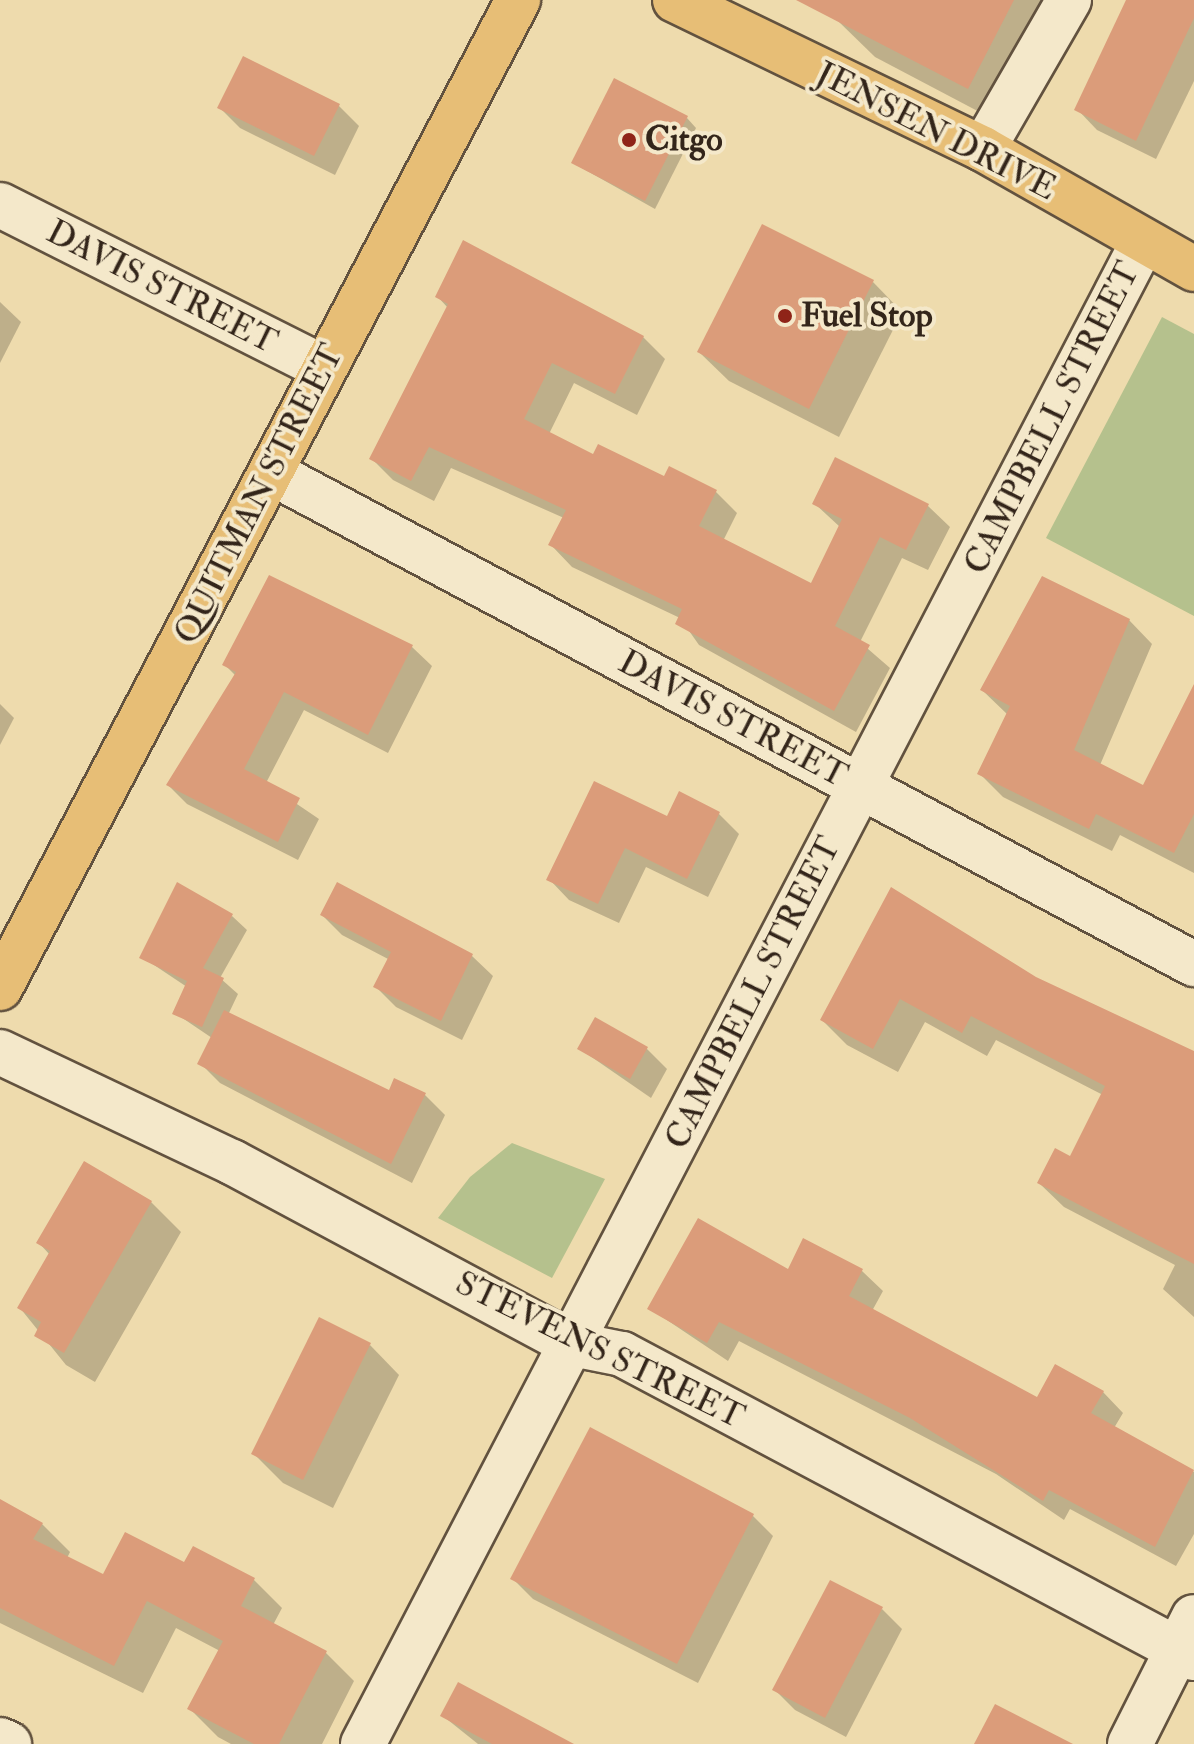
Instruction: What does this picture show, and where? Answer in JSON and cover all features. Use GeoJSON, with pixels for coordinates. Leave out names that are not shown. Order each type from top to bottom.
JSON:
{"type":"FeatureCollection","features":[{"type":"Feature","properties":{"kind":"main road","name":"QUITMAN STREET"},"geometry":{"type":"LineString","coordinates":[[0,988],[518,0]]}},
{"type":"Feature","properties":{"kind":"main road","name":"JENSEN DRIVE"},"geometry":{"type":"LineString","coordinates":[[675,0],[983,149],[1194,269]]}},
{"type":"Feature","properties":{"kind":"street"},"geometry":{"type":"LineString","coordinates":[[983,149],[1069,0]]}},
{"type":"Feature","properties":{"kind":"street","name":"DAVIS STREET"},"geometry":{"type":"LineString","coordinates":[[0,205],[324,368]]}},
{"type":"Feature","properties":{"kind":"street","name":"CAMPBELL STREET"},"geometry":{"type":"LineString","coordinates":[[363,1744],[1143,242]]}},
{"type":"Feature","properties":{"kind":"street","name":"DAVIS STREET"},"geometry":{"type":"LineString","coordinates":[[272,473],[1194,964]]}},
{"type":"Feature","properties":{"kind":"street","name":"STEVENS STREET"},"geometry":{"type":"LineString","coordinates":[[0,1052],[232,1162],[572,1344],[622,1354],[1189,1642]]}},
{"type":"Feature","properties":{"kind":"street"},"geometry":{"type":"LineString","coordinates":[[1130,1744],[1189,1642]]}},
{"type":"Feature","properties":{"kind":"street"},"geometry":{"type":"LineString","coordinates":[[0,1740],[9,1744]]}},
{"type":"Feature","properties":{"kind":"green space"},"geometry":{"type":"Polygon","coordinates":[[[1162,317],[1194,334],[1194,616],[1046,538],[1162,317]]]}},
{"type":"Feature","properties":{"kind":"green space"},"geometry":{"type":"Polygon","coordinates":[[[512,1143],[605,1179],[552,1278],[438,1218],[470,1177],[512,1143]]]}},
{"type":"Feature","properties":{"kind":"building"},"geometry":{"type":"Polygon","coordinates":[[[796,0],[1014,0],[968,89],[796,0]]]}},
{"type":"Feature","properties":{"kind":"building"},"geometry":{"type":"Polygon","coordinates":[[[1126,0],[1194,0],[1194,18],[1136,141],[1074,110],[1126,0]]]}},
{"type":"Feature","properties":{"kind":"building"},"geometry":{"type":"Polygon","coordinates":[[[243,56],[340,104],[314,156],[217,108],[243,56]]]}},
{"type":"Feature","properties":{"kind":"building","name":"Citgo"},"geometry":{"type":"Polygon","coordinates":[[[614,78],[688,116],[645,201],[571,163],[614,78]]]}},
{"type":"Feature","properties":{"kind":"building","name":"Fuel Stop"},"geometry":{"type":"Polygon","coordinates":[[[762,224],[874,280],[809,409],[697,352],[762,224]]]}},
{"type":"Feature","properties":{"kind":"building"},"geometry":{"type":"Polygon","coordinates":[[[463,240],[644,336],[615,394],[552,363],[524,419],[593,454],[598,444],[664,476],[669,466],[717,490],[699,526],[811,583],[842,519],[812,504],[835,457],[929,504],[906,550],[880,537],[835,626],[870,645],[834,711],[675,624],[682,609],[548,545],[566,510],[429,447],[411,481],[369,459],[448,304],[435,297],[463,240]]]}},
{"type":"Feature","properties":{"kind":"building"},"geometry":{"type":"Polygon","coordinates":[[[269,575],[413,645],[368,735],[284,692],[244,769],[300,798],[278,842],[166,785],[236,672],[222,665],[269,575]]]}},
{"type":"Feature","properties":{"kind":"building"},"geometry":{"type":"Polygon","coordinates":[[[1042,576],[1130,619],[1074,750],[1143,785],[1194,684],[1194,814],[1174,853],[1096,814],[1089,829],[977,774],[1010,706],[980,690],[1042,576]]]}},
{"type":"Feature","properties":{"kind":"building"},"geometry":{"type":"Polygon","coordinates":[[[594,781],[667,816],[679,791],[720,812],[687,879],[625,848],[598,904],[546,880],[594,781]]]}},
{"type":"Feature","properties":{"kind":"building"},"geometry":{"type":"Polygon","coordinates":[[[177,882],[233,914],[203,968],[224,978],[202,1027],[172,1014],[187,981],[139,958],[177,882]]]}},
{"type":"Feature","properties":{"kind":"building"},"geometry":{"type":"Polygon","coordinates":[[[337,882],[473,954],[441,1021],[373,987],[391,952],[320,915],[337,882]]]}},
{"type":"Feature","properties":{"kind":"building"},"geometry":{"type":"Polygon","coordinates":[[[891,887],[1036,977],[1194,1051],[1194,1264],[1037,1183],[1055,1148],[1070,1156],[1105,1086],[971,1016],[962,1033],[900,999],[873,1049],[820,1020],[891,887]]]}},
{"type":"Feature","properties":{"kind":"building"},"geometry":{"type":"Polygon","coordinates":[[[224,1010],[389,1090],[394,1078],[426,1093],[391,1164],[197,1064],[224,1010]]]}},
{"type":"Feature","properties":{"kind":"building"},"geometry":{"type":"Polygon","coordinates":[[[595,1017],[648,1047],[630,1079],[577,1049],[595,1017]]]}},
{"type":"Feature","properties":{"kind":"building"},"geometry":{"type":"Polygon","coordinates":[[[84,1161],[152,1201],[64,1353],[34,1336],[41,1322],[17,1308],[50,1251],[36,1243],[84,1161]]]}},
{"type":"Feature","properties":{"kind":"building"},"geometry":{"type":"Polygon","coordinates":[[[698,1218],[788,1269],[803,1238],[863,1269],[849,1296],[1037,1397],[1055,1364],[1104,1391],[1091,1413],[1194,1470],[1155,1547],[1049,1490],[1043,1501],[910,1418],[719,1322],[707,1343],[647,1309],[698,1218]]]}},
{"type":"Feature","properties":{"kind":"building"},"geometry":{"type":"Polygon","coordinates":[[[319,1317],[371,1343],[303,1480],[251,1454],[319,1317]]]}},
{"type":"Feature","properties":{"kind":"building"},"geometry":{"type":"Polygon","coordinates":[[[590,1427],[754,1514],[677,1664],[510,1579],[590,1427]]]}},
{"type":"Feature","properties":{"kind":"building"},"geometry":{"type":"Polygon","coordinates":[[[0,1499],[43,1523],[33,1539],[103,1574],[125,1532],[184,1562],[193,1546],[255,1578],[241,1606],[327,1651],[279,1744],[254,1744],[187,1709],[223,1641],[147,1601],[114,1666],[0,1608],[0,1499]]]}},
{"type":"Feature","properties":{"kind":"building"},"geometry":{"type":"Polygon","coordinates":[[[830,1580],[883,1607],[825,1718],[772,1690],[830,1580]]]}},
{"type":"Feature","properties":{"kind":"building"},"geometry":{"type":"Polygon","coordinates":[[[458,1682],[574,1744],[492,1744],[440,1716],[458,1682]]]}},
{"type":"Feature","properties":{"kind":"building"},"geometry":{"type":"Polygon","coordinates":[[[995,1704],[1073,1744],[974,1744],[995,1704]]]}},
{"type":"Feature","properties":{"kind":"place","name":"Citgo"},"geometry":{"type":"Point","coordinates":[629,140]}},
{"type":"Feature","properties":{"kind":"place","name":"Fuel Stop"},"geometry":{"type":"Point","coordinates":[785,316]}}]}
